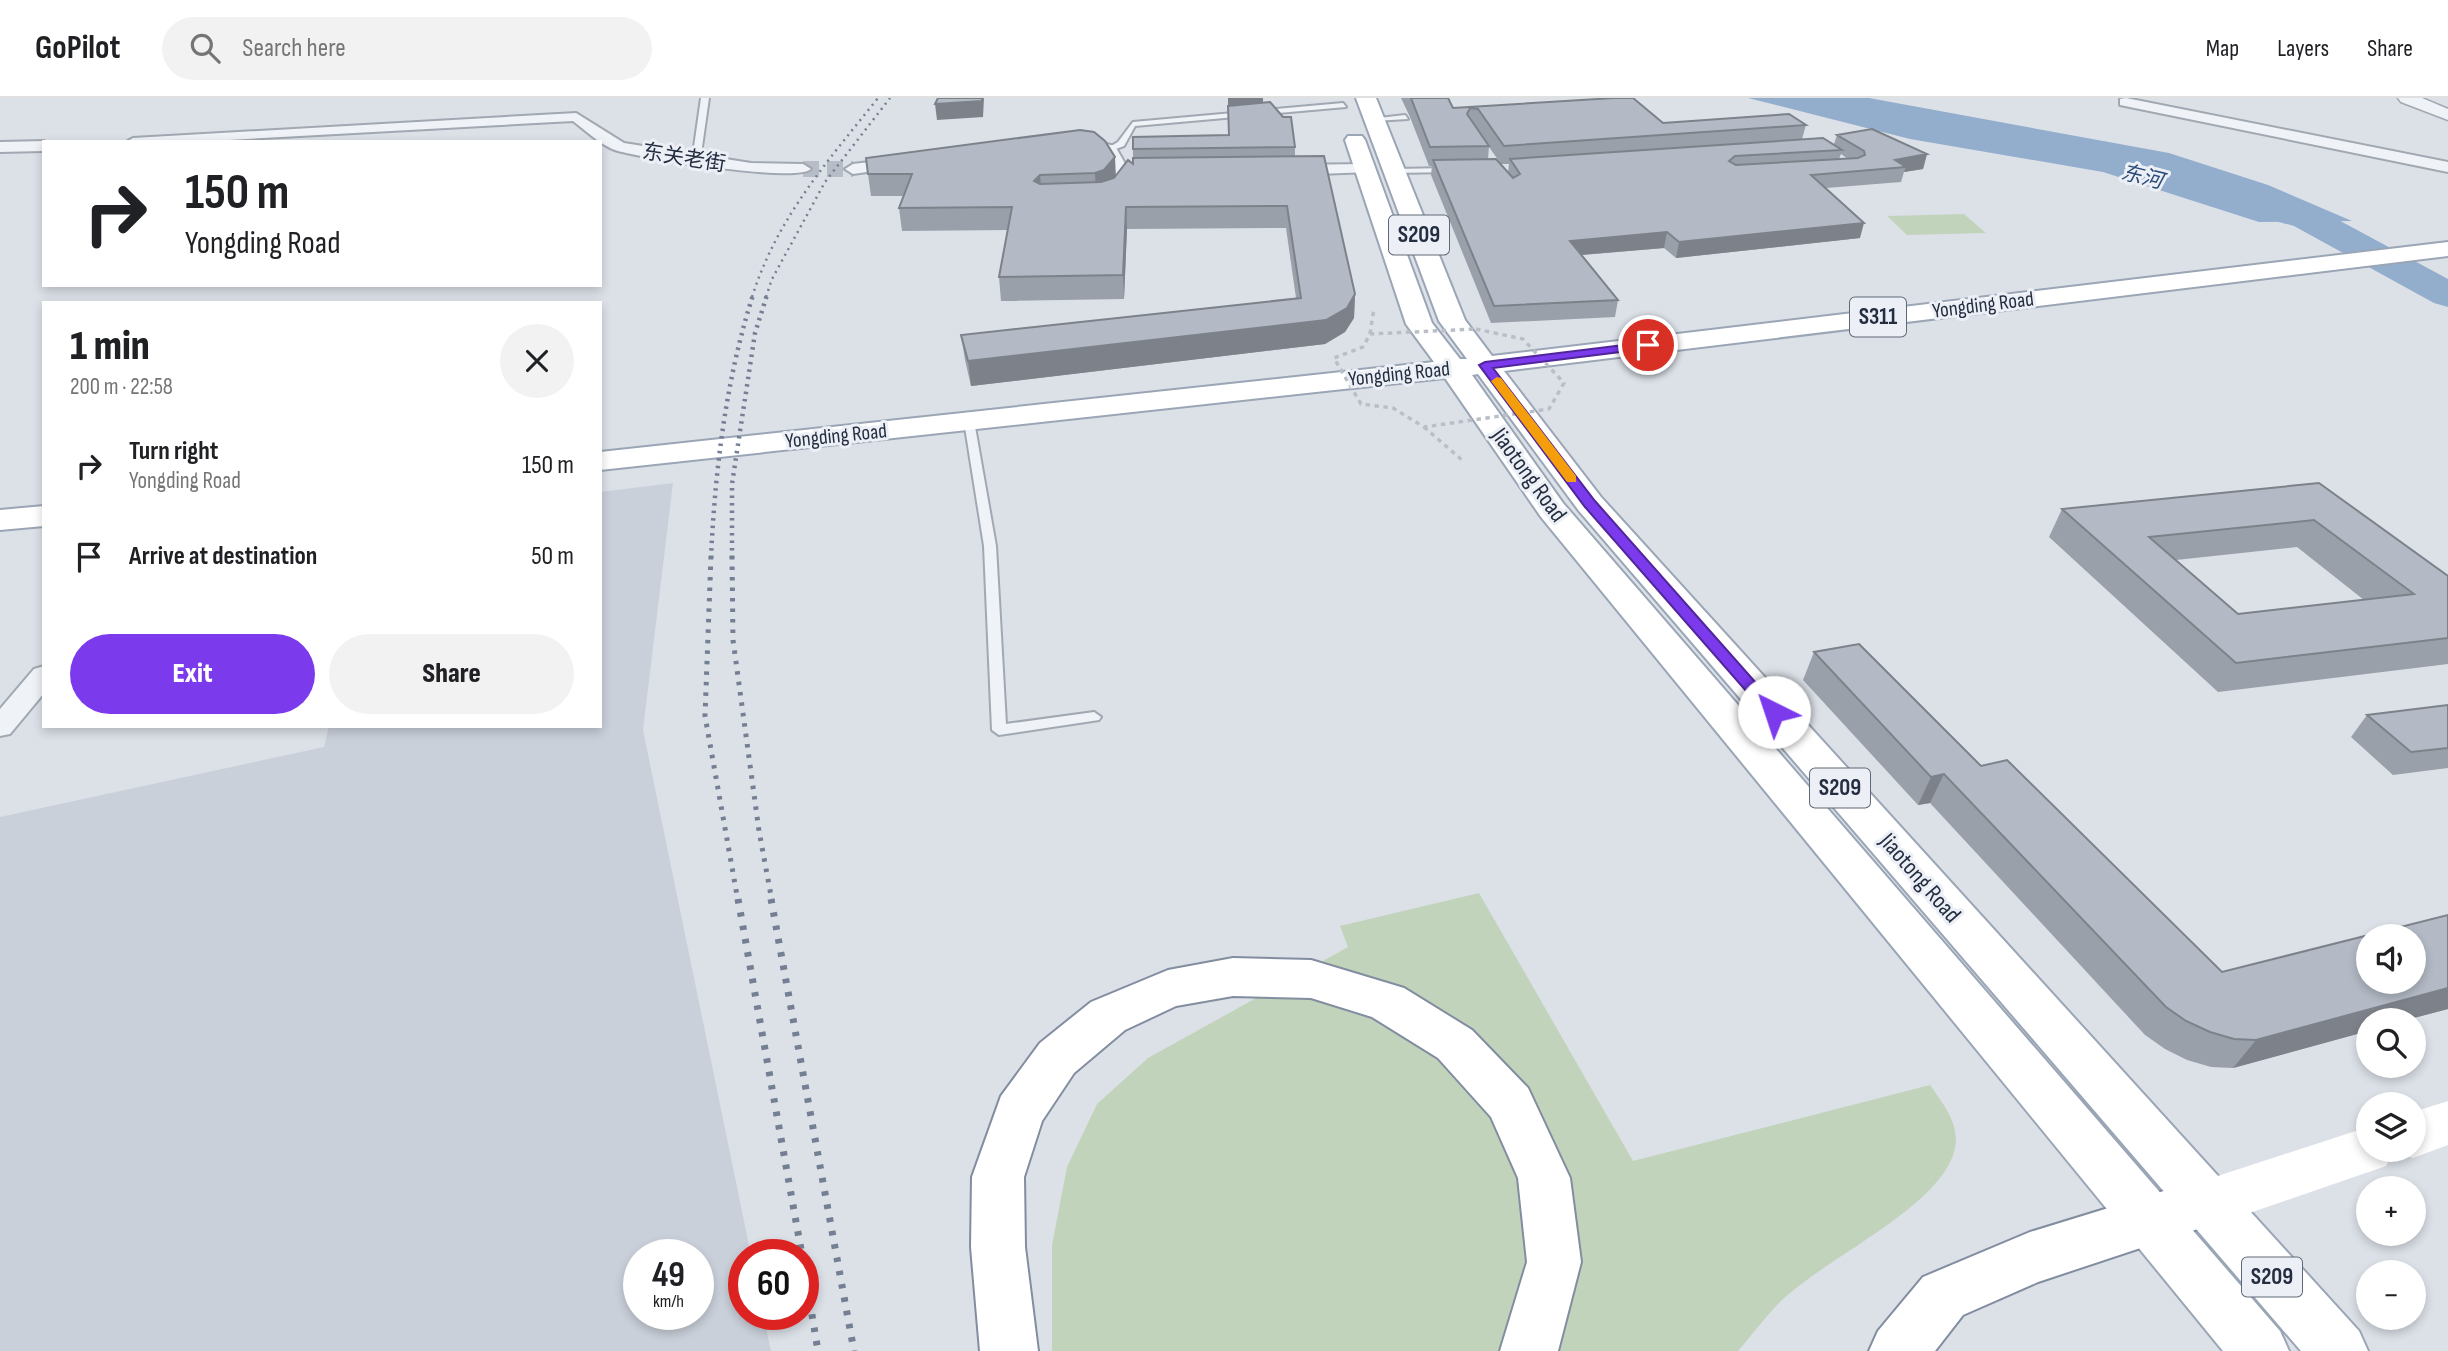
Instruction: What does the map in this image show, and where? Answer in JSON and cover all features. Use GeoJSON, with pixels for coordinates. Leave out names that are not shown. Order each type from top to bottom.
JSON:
{"type":"FeatureCollection","features":[{"type":"Feature","properties":{"kind":"main road","name":"Jiaotong Road"},"geometry":{"type":"LineString","coordinates":[[1342,101],[1419,324],[1468,367],[2339,1351]]}},
{"type":"Feature","properties":{"kind":"main road","name":"Jiaotong Road"},"geometry":{"type":"LineString","coordinates":[[1370,108],[1452,321],[1468,367],[1469,390],[1552,510],[2260,1351]]}},
{"type":"Feature","properties":{"kind":"main road","name":"Yongding Road"},"geometry":{"type":"LineString","coordinates":[[602,461],[1468,367],[2448,249]]}},
{"type":"Feature","properties":{"kind":"main road"},"geometry":{"type":"LineString","coordinates":[[0,520],[42,516]]}},
{"type":"Feature","properties":{"kind":"main road"},"geometry":{"type":"LineString","coordinates":[[1009,1351],[998,1247],[998,1177],[1019,1112],[1057,1058],[1108,1016],[1168,989],[1233,977],[1311,979],[1387,1002],[1455,1044],[1510,1103],[1544,1178],[1554,1262],[1529,1351]]}},
{"type":"Feature","properties":{"kind":"main road"},"geometry":{"type":"LineString","coordinates":[[2426,1131],[2448,1123]]}},
{"type":"Feature","properties":{"kind":"main road"},"geometry":{"type":"LineString","coordinates":[[1898,1351],[1943,1296],[2030,1258],[2150,1222],[2356,1154]]}},
{"type":"Feature","properties":{"kind":"street"},"geometry":{"type":"LineString","coordinates":[[168,140],[576,117],[578,98]]}},
{"type":"Feature","properties":{"kind":"street"},"geometry":{"type":"LineString","coordinates":[[2407,98],[2448,116]]}},
{"type":"Feature","properties":{"kind":"street"},"geometry":{"type":"LineString","coordinates":[[2432,98],[2448,105]]}},
{"type":"Feature","properties":{"kind":"street"},"geometry":{"type":"LineString","coordinates":[[2125,102],[2448,167]]}},
{"type":"Feature","properties":{"kind":"street","name":"东关老街"},"geometry":{"type":"LineString","coordinates":[[576,117],[620,147],[751,168],[803,169]]}},
{"type":"Feature","properties":{"kind":"street"},"geometry":{"type":"LineString","coordinates":[[1068,145],[1099,145],[1110,149],[1122,177],[1173,172]]}},
{"type":"Feature","properties":{"kind":"street"},"geometry":{"type":"LineString","coordinates":[[0,147],[42,146]]}},
{"type":"Feature","properties":{"kind":"street"},"geometry":{"type":"LineString","coordinates":[[853,169],[920,162]]}},
{"type":"Feature","properties":{"kind":"street"},"geometry":{"type":"LineString","coordinates":[[1269,170],[1366,169]]}},
{"type":"Feature","properties":{"kind":"street"},"geometry":{"type":"LineString","coordinates":[[0,727],[42,677]]}},
{"type":"Feature","properties":{"kind":"lane"},"geometry":{"type":"LineString","coordinates":[[696,161],[705,98]]}},
{"type":"Feature","properties":{"kind":"lane"},"geometry":{"type":"LineString","coordinates":[[1110,149],[1121,144],[1133,124],[1342,101]]}},
{"type":"Feature","properties":{"kind":"lane"},"geometry":{"type":"LineString","coordinates":[[1370,108],[1405,117]]}},
{"type":"Feature","properties":{"kind":"lane"},"geometry":{"type":"LineString","coordinates":[[1394,171],[1460,170]]}},
{"type":"Feature","properties":{"kind":"lane"},"geometry":{"type":"LineString","coordinates":[[969,421],[990,546],[999,730],[1094,717]]}},
{"type":"Feature","properties":{"kind":"path"},"geometry":{"type":"LineString","coordinates":[[1374,308],[1370,334],[1363,347],[1334,358],[1361,404],[1393,408],[1424,427],[1462,460]]}},
{"type":"Feature","properties":{"kind":"path"},"geometry":{"type":"LineString","coordinates":[[1370,334],[1476,329],[1523,339],[1563,383],[1549,409],[1424,427]]}},
{"type":"Feature","properties":{"kind":"shaded area"},"geometry":{"type":"Polygon","coordinates":[[[673,483],[643,730],[748,1239],[728,1239],[728,1330],[766,1330],[771,1351],[0,1351],[0,817],[324,747],[329,728],[602,728],[602,492],[673,483]]]}},
{"type":"Feature","properties":{"kind":"green space"},"geometry":{"type":"Polygon","coordinates":[[[1964,214],[1986,233],[1907,235],[1887,216],[1964,214]]]}},
{"type":"Feature","properties":{"kind":"green space"},"geometry":{"type":"Polygon","coordinates":[[[1479,893],[1633,1161],[1930,1085],[1955,1128],[1952,1158],[1940,1178],[1922,1197],[1900,1216],[1799,1286],[1774,1308],[1738,1351],[1052,1351],[1052,1245],[1067,1167],[1097,1104],[1148,1058],[1348,947],[1340,926],[1479,893]]]}},
{"type":"Feature","properties":{"kind":"water"},"geometry":{"type":"Polygon","coordinates":[[[1748,98],[1869,98],[2169,153],[2268,185],[2352,221],[2259,222],[2103,172],[1910,139],[1748,98]]]}},
{"type":"Feature","properties":{"kind":"building"},"geometry":{"type":"Polygon","coordinates":[[[938,98],[982,98],[982,101],[935,104],[938,98]]]}},
{"type":"Feature","properties":{"kind":"building"},"geometry":{"type":"Polygon","coordinates":[[[1411,98],[1448,98],[1453,108],[1633,98],[1663,123],[1789,114],[1806,125],[1504,146],[1478,109],[1470,108],[1467,114],[1489,146],[1430,147],[1411,98]]]}},
{"type":"Feature","properties":{"kind":"building"},"geometry":{"type":"Polygon","coordinates":[[[1270,102],[1283,117],[1291,117],[1295,147],[1133,149],[1133,137],[1229,135],[1228,106],[1270,102]]]}},
{"type":"Feature","properties":{"kind":"building"},"geometry":{"type":"Polygon","coordinates":[[[1872,129],[1927,154],[1895,160],[1906,167],[1811,175],[1864,223],[1679,242],[1667,232],[1570,241],[1618,300],[1494,306],[1433,160],[1496,159],[1513,178],[1520,174],[1510,159],[1823,138],[1842,150],[1735,156],[1729,161],[1736,165],[1858,158],[1865,155],[1864,151],[1837,135],[1872,129]]]}},
{"type":"Feature","properties":{"kind":"building"},"geometry":{"type":"Polygon","coordinates":[[[1080,130],[1094,132],[1105,141],[1115,157],[1104,170],[1095,173],[1040,175],[1034,181],[1040,184],[1101,182],[1114,178],[1128,160],[1133,164],[1133,158],[1324,156],[1355,294],[1347,308],[1326,320],[968,361],[961,335],[1301,298],[1287,206],[1126,207],[1123,275],[999,277],[1012,207],[899,208],[912,174],[868,174],[866,158],[1080,130]]]}},
{"type":"Feature","properties":{"kind":"building"},"geometry":{"type":"Polygon","coordinates":[[[2319,483],[2448,576],[2448,638],[2236,663],[2062,509],[2319,483]],[[2314,520],[2149,537],[2238,614],[2414,594],[2314,520]]]}},
{"type":"Feature","properties":{"kind":"building"},"geometry":{"type":"Polygon","coordinates":[[[1859,644],[1981,766],[2007,760],[2222,972],[2356,938],[2356,994],[2426,994],[2374,1008],[2356,1008],[2356,1013],[2256,1040],[2234,1039],[2210,1032],[2186,1021],[2166,1007],[1944,774],[1931,777],[1814,652],[1859,644]]]}},
{"type":"Feature","properties":{"kind":"building"},"geometry":{"type":"Polygon","coordinates":[[[2448,705],[2448,748],[2411,752],[2367,715],[2448,705]]]}},
{"type":"Feature","properties":{"kind":"building"},"geometry":{"type":"Polygon","coordinates":[[[2448,915],[2448,988],[2426,994],[2426,924],[2412,924],[2448,915]]]}},
{"type":"Feature","properties":{"kind":"waterway","name":"东河"},"geometry":{"type":"LineString","coordinates":[[2235,200],[2307,218],[2448,295]]}},
{"type":"Feature","properties":{"kind":"tunnel"},"geometry":{"type":"LineString","coordinates":[[803,169],[853,169]]}},
{"type":"Feature","properties":{"kind":"railway"},"geometry":{"type":"LineString","coordinates":[[752,297],[762,268],[789,216],[822,168],[878,98]]}},
{"type":"Feature","properties":{"kind":"railway"},"geometry":{"type":"LineString","coordinates":[[766,297],[772,279],[825,182],[890,98]]}},
{"type":"Feature","properties":{"kind":"railway"},"geometry":{"type":"LineString","coordinates":[[711,558],[723,425],[736,359],[753,295]]}},
{"type":"Feature","properties":{"kind":"railway"},"geometry":{"type":"LineString","coordinates":[[732,556],[732,484],[755,333],[767,295]]}},
{"type":"Feature","properties":{"kind":"railway"},"geometry":{"type":"LineString","coordinates":[[711,556],[705,716],[738,901]]}},
{"type":"Feature","properties":{"kind":"railway"},"geometry":{"type":"LineString","coordinates":[[732,556],[733,640],[759,831],[772,901]]}},
{"type":"Feature","properties":{"kind":"railway"},"geometry":{"type":"LineString","coordinates":[[738,899],[799,1239]]}},
{"type":"Feature","properties":{"kind":"railway"},"geometry":{"type":"LineString","coordinates":[[771,899],[854,1351]]}},
{"type":"Feature","properties":{"kind":"railway"},"geometry":{"type":"LineString","coordinates":[[814,1330],[818,1351]]}},
{"type":"Feature","properties":{"kind":"slow traffic"},"geometry":{"type":"LineString","coordinates":[[1497,381],[1571,479]]}},
{"type":"Feature","properties":{"kind":"route"},"geometry":{"type":"LineString","coordinates":[[1648,345],[1485,365],[1590,504],[1774,712]]}}]}
